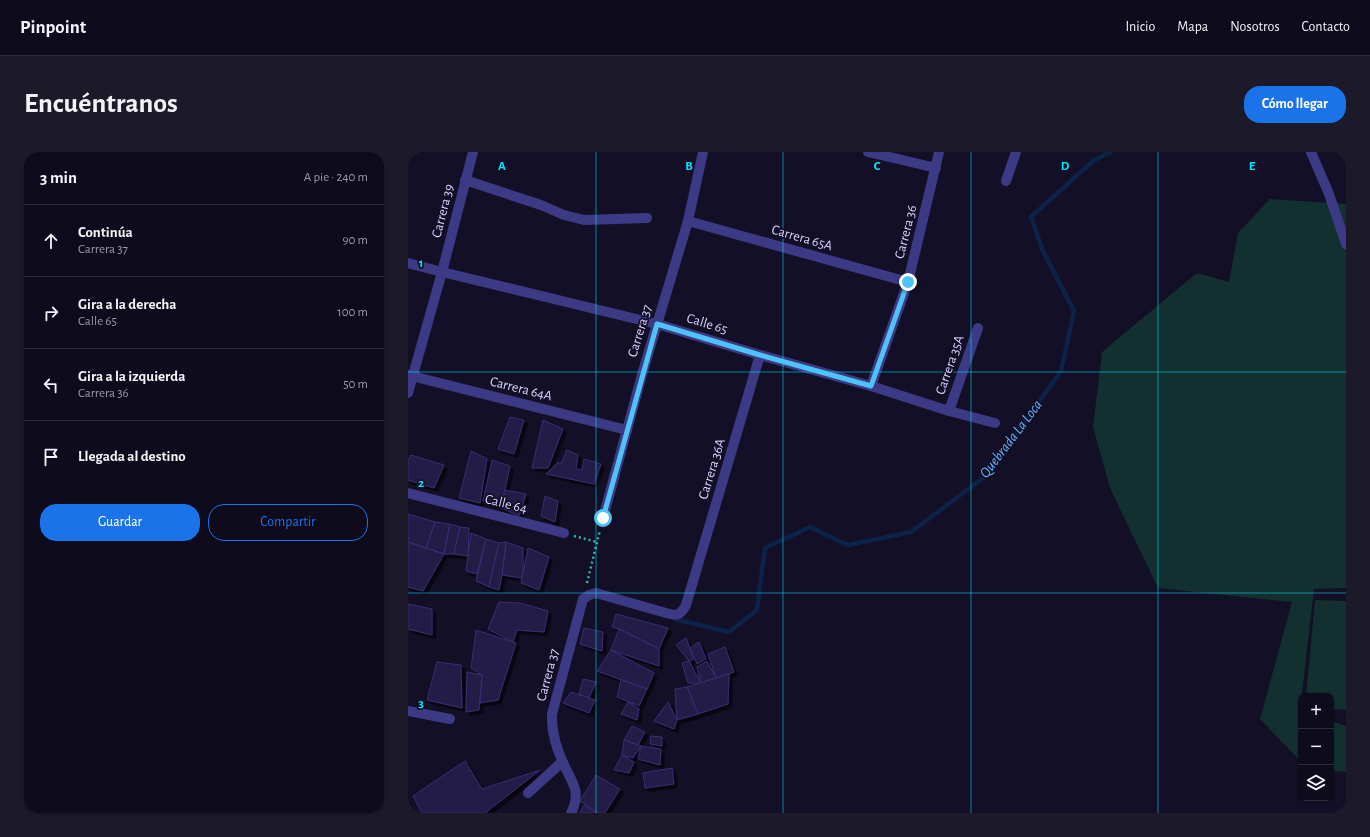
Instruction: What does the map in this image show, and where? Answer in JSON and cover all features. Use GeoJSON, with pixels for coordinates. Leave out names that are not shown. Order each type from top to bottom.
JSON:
{"type":"FeatureCollection","features":[{"type":"Feature","properties":{"kind":"street","name":"Carrera 39"},"geometry":{"type":"LineString","coordinates":[[408,393],[410,376],[442,272],[472,152]]}},
{"type":"Feature","properties":{"kind":"street","name":"Carrera 37"},"geometry":{"type":"LineString","coordinates":[[603,518],[657,324],[688,221],[703,152]]}},
{"type":"Feature","properties":{"kind":"street"},"geometry":{"type":"LineString","coordinates":[[868,152],[936,168]]}},
{"type":"Feature","properties":{"kind":"street","name":"Carrera 36"},"geometry":{"type":"LineString","coordinates":[[871,386],[908,282],[939,152]]}},
{"type":"Feature","properties":{"kind":"street"},"geometry":{"type":"LineString","coordinates":[[1006,181],[1016,152]]}},
{"type":"Feature","properties":{"kind":"street"},"geometry":{"type":"LineString","coordinates":[[1311,152],[1329,194],[1346,244]]}},
{"type":"Feature","properties":{"kind":"street"},"geometry":{"type":"LineString","coordinates":[[465,180],[541,205],[564,215],[584,220],[647,218]]}},
{"type":"Feature","properties":{"kind":"street","name":"Carrera 65A"},"geometry":{"type":"LineString","coordinates":[[688,221],[908,282]]}},
{"type":"Feature","properties":{"kind":"street","name":"Calle 65"},"geometry":{"type":"LineString","coordinates":[[408,263],[657,324],[871,386],[949,411],[995,423]]}},
{"type":"Feature","properties":{"kind":"street","name":"Carrera 35A"},"geometry":{"type":"LineString","coordinates":[[949,411],[978,328]]}},
{"type":"Feature","properties":{"kind":"street","name":"Carrera 36A"},"geometry":{"type":"LineString","coordinates":[[583,599],[596,593],[676,616],[682,612],[690,591],[760,355]]}},
{"type":"Feature","properties":{"kind":"street","name":"Carrera 64A"},"geometry":{"type":"LineString","coordinates":[[410,376],[627,430]]}},
{"type":"Feature","properties":{"kind":"street","name":"Calle 64"},"geometry":{"type":"LineString","coordinates":[[408,493],[564,533]]}},
{"type":"Feature","properties":{"kind":"street","name":"Carrera 37"},"geometry":{"type":"LineString","coordinates":[[571,813],[576,798],[576,790],[562,762],[551,726],[552,714],[583,599]]}},
{"type":"Feature","properties":{"kind":"street"},"geometry":{"type":"LineString","coordinates":[[408,710],[450,719]]}},
{"type":"Feature","properties":{"kind":"street"},"geometry":{"type":"LineString","coordinates":[[528,792],[562,762]]}},
{"type":"Feature","properties":{"kind":"path"},"geometry":{"type":"LineString","coordinates":[[564,533],[597,542],[583,599]]}},
{"type":"Feature","properties":{"kind":"green space"},"geometry":{"type":"Polygon","coordinates":[[[1270,199],[1346,204],[1346,588],[1314,589],[1302,693],[1298,693],[1298,759],[1260,719],[1292,602],[1158,588],[1110,488],[1093,427],[1102,352],[1197,273],[1229,282],[1238,233],[1270,199]]]}},
{"type":"Feature","properties":{"kind":"green space"},"geometry":{"type":"Polygon","coordinates":[[[1315,600],[1346,601],[1346,710],[1334,709],[1334,693],[1306,693],[1315,600]]]}},
{"type":"Feature","properties":{"kind":"green space"},"geometry":{"type":"Polygon","coordinates":[[[1334,722],[1346,726],[1346,772],[1334,771],[1334,722]]]}},
{"type":"Feature","properties":{"kind":"building"},"geometry":{"type":"Polygon","coordinates":[[[510,417],[524,420],[514,454],[498,449],[510,417]]]}},
{"type":"Feature","properties":{"kind":"building"},"geometry":{"type":"Polygon","coordinates":[[[543,420],[563,429],[548,468],[532,468],[543,420]]]}},
{"type":"Feature","properties":{"kind":"building"},"geometry":{"type":"Polygon","coordinates":[[[567,450],[578,455],[576,469],[582,470],[584,459],[601,464],[594,484],[546,474],[558,462],[561,464],[567,450]]]}},
{"type":"Feature","properties":{"kind":"building"},"geometry":{"type":"Polygon","coordinates":[[[471,451],[487,459],[480,503],[459,498],[471,451]]]}},
{"type":"Feature","properties":{"kind":"building"},"geometry":{"type":"Polygon","coordinates":[[[411,455],[444,465],[434,488],[408,480],[408,461],[411,455]]]}},
{"type":"Feature","properties":{"kind":"building"},"geometry":{"type":"Polygon","coordinates":[[[492,460],[510,466],[501,508],[483,501],[492,460]]]}},
{"type":"Feature","properties":{"kind":"building"},"geometry":{"type":"Polygon","coordinates":[[[505,490],[526,494],[519,516],[501,508],[505,490]]]}},
{"type":"Feature","properties":{"kind":"building"},"geometry":{"type":"Polygon","coordinates":[[[545,496],[558,501],[555,522],[541,516],[545,496]]]}},
{"type":"Feature","properties":{"kind":"building"},"geometry":{"type":"Polygon","coordinates":[[[408,514],[435,522],[426,548],[408,542],[408,514]]]}},
{"type":"Feature","properties":{"kind":"building"},"geometry":{"type":"Polygon","coordinates":[[[435,522],[450,524],[444,554],[426,548],[435,522]]]}},
{"type":"Feature","properties":{"kind":"building"},"geometry":{"type":"Polygon","coordinates":[[[450,524],[460,527],[454,554],[444,554],[450,524]]]}},
{"type":"Feature","properties":{"kind":"building"},"geometry":{"type":"Polygon","coordinates":[[[460,527],[469,528],[468,556],[454,554],[460,527]]]}},
{"type":"Feature","properties":{"kind":"building"},"geometry":{"type":"Polygon","coordinates":[[[471,533],[486,539],[477,574],[466,571],[471,533]]]}},
{"type":"Feature","properties":{"kind":"building"},"geometry":{"type":"Polygon","coordinates":[[[486,539],[499,543],[489,587],[476,581],[486,539]]]}},
{"type":"Feature","properties":{"kind":"building"},"geometry":{"type":"Polygon","coordinates":[[[408,542],[444,554],[423,591],[408,587],[408,542]]]}},
{"type":"Feature","properties":{"kind":"building"},"geometry":{"type":"Polygon","coordinates":[[[506,542],[523,548],[523,578],[502,575],[506,542]]]}},
{"type":"Feature","properties":{"kind":"building"},"geometry":{"type":"Polygon","coordinates":[[[506,542],[499,590],[489,587],[499,543],[506,542]]]}},
{"type":"Feature","properties":{"kind":"building"},"geometry":{"type":"Polygon","coordinates":[[[528,548],[549,557],[539,590],[521,583],[528,548]]]}},
{"type":"Feature","properties":{"kind":"building"},"geometry":{"type":"Polygon","coordinates":[[[499,602],[520,603],[548,611],[544,632],[517,630],[513,642],[488,629],[499,602]]]}},
{"type":"Feature","properties":{"kind":"building"},"geometry":{"type":"Polygon","coordinates":[[[408,604],[432,609],[432,635],[408,629],[408,604]]]}},
{"type":"Feature","properties":{"kind":"building"},"geometry":{"type":"Polygon","coordinates":[[[616,614],[668,628],[659,649],[612,627],[616,614]]]}},
{"type":"Feature","properties":{"kind":"building"},"geometry":{"type":"Polygon","coordinates":[[[584,628],[603,632],[602,651],[580,644],[584,628]]]}},
{"type":"Feature","properties":{"kind":"building"},"geometry":{"type":"Polygon","coordinates":[[[619,629],[659,649],[659,666],[611,650],[619,629]]]}},
{"type":"Feature","properties":{"kind":"building"},"geometry":{"type":"Polygon","coordinates":[[[476,630],[516,643],[498,700],[480,703],[482,675],[471,668],[476,630]]]}},
{"type":"Feature","properties":{"kind":"building"},"geometry":{"type":"Polygon","coordinates":[[[686,638],[694,659],[689,661],[676,645],[686,638]]]}},
{"type":"Feature","properties":{"kind":"building"},"geometry":{"type":"Polygon","coordinates":[[[699,642],[706,659],[697,664],[690,648],[699,642]]]}},
{"type":"Feature","properties":{"kind":"building"},"geometry":{"type":"Polygon","coordinates":[[[725,647],[734,672],[716,678],[708,654],[725,647]]]}},
{"type":"Feature","properties":{"kind":"building"},"geometry":{"type":"Polygon","coordinates":[[[611,650],[654,673],[647,689],[597,671],[611,650]]]}},
{"type":"Feature","properties":{"kind":"building"},"geometry":{"type":"Polygon","coordinates":[[[689,661],[701,683],[688,683],[682,663],[689,661]]]}},
{"type":"Feature","properties":{"kind":"building"},"geometry":{"type":"Polygon","coordinates":[[[707,661],[716,678],[701,683],[697,667],[707,661]]]}},
{"type":"Feature","properties":{"kind":"building"},"geometry":{"type":"Polygon","coordinates":[[[437,662],[461,665],[462,708],[427,700],[437,662]]]}},
{"type":"Feature","properties":{"kind":"building"},"geometry":{"type":"Polygon","coordinates":[[[467,672],[482,675],[479,710],[466,712],[467,672]]]}},
{"type":"Feature","properties":{"kind":"building"},"geometry":{"type":"Polygon","coordinates":[[[729,674],[728,704],[698,714],[687,687],[729,674]]]}},
{"type":"Feature","properties":{"kind":"building"},"geometry":{"type":"Polygon","coordinates":[[[583,679],[596,682],[589,698],[579,694],[583,679]]]}},
{"type":"Feature","properties":{"kind":"building"},"geometry":{"type":"Polygon","coordinates":[[[621,680],[647,689],[639,706],[617,697],[621,680]]]}},
{"type":"Feature","properties":{"kind":"building"},"geometry":{"type":"Polygon","coordinates":[[[687,687],[698,714],[677,720],[675,689],[687,687]]]}},
{"type":"Feature","properties":{"kind":"building"},"geometry":{"type":"Polygon","coordinates":[[[571,692],[595,700],[589,713],[563,703],[571,692]]]}},
{"type":"Feature","properties":{"kind":"building"},"geometry":{"type":"Polygon","coordinates":[[[628,702],[639,709],[637,720],[621,714],[628,702]]]}},
{"type":"Feature","properties":{"kind":"building"},"geometry":{"type":"Polygon","coordinates":[[[668,702],[677,720],[674,729],[654,721],[668,702]]]}},
{"type":"Feature","properties":{"kind":"building"},"geometry":{"type":"Polygon","coordinates":[[[632,726],[645,732],[638,745],[624,740],[632,726]]]}},
{"type":"Feature","properties":{"kind":"building"},"geometry":{"type":"Polygon","coordinates":[[[651,736],[662,737],[662,746],[650,744],[651,736]]]}},
{"type":"Feature","properties":{"kind":"building"},"geometry":{"type":"Polygon","coordinates":[[[624,740],[641,746],[633,758],[622,755],[624,740]]]}},
{"type":"Feature","properties":{"kind":"building"},"geometry":{"type":"Polygon","coordinates":[[[641,746],[661,749],[660,765],[638,759],[641,746]]]}},
{"type":"Feature","properties":{"kind":"building"},"geometry":{"type":"Polygon","coordinates":[[[622,755],[634,762],[629,773],[614,770],[622,755]]]}},
{"type":"Feature","properties":{"kind":"building"},"geometry":{"type":"Polygon","coordinates":[[[465,761],[482,789],[540,770],[485,813],[422,813],[413,796],[465,761]]]}},
{"type":"Feature","properties":{"kind":"building"},"geometry":{"type":"Polygon","coordinates":[[[672,768],[674,784],[645,788],[643,773],[672,768]]]}},
{"type":"Feature","properties":{"kind":"building"},"geometry":{"type":"Polygon","coordinates":[[[596,775],[620,789],[605,813],[599,813],[580,801],[596,775]]]}},
{"type":"Feature","properties":{"kind":"building"},"geometry":{"type":"Polygon","coordinates":[[[584,805],[597,813],[580,813],[584,805]]]}},
{"type":"Feature","properties":{"kind":"waterway","name":"Quebrada La Loca"},"geometry":{"type":"LineString","coordinates":[[674,619],[729,632],[757,610],[765,548],[810,527],[848,545],[911,532],[987,475],[1061,371],[1074,311],[1043,251],[1031,217],[1093,161],[1110,152]]}},
{"type":"Feature","properties":{"kind":"route"},"geometry":{"type":"LineString","coordinates":[[603,518],[657,324],[871,386],[908,282]]}}]}
